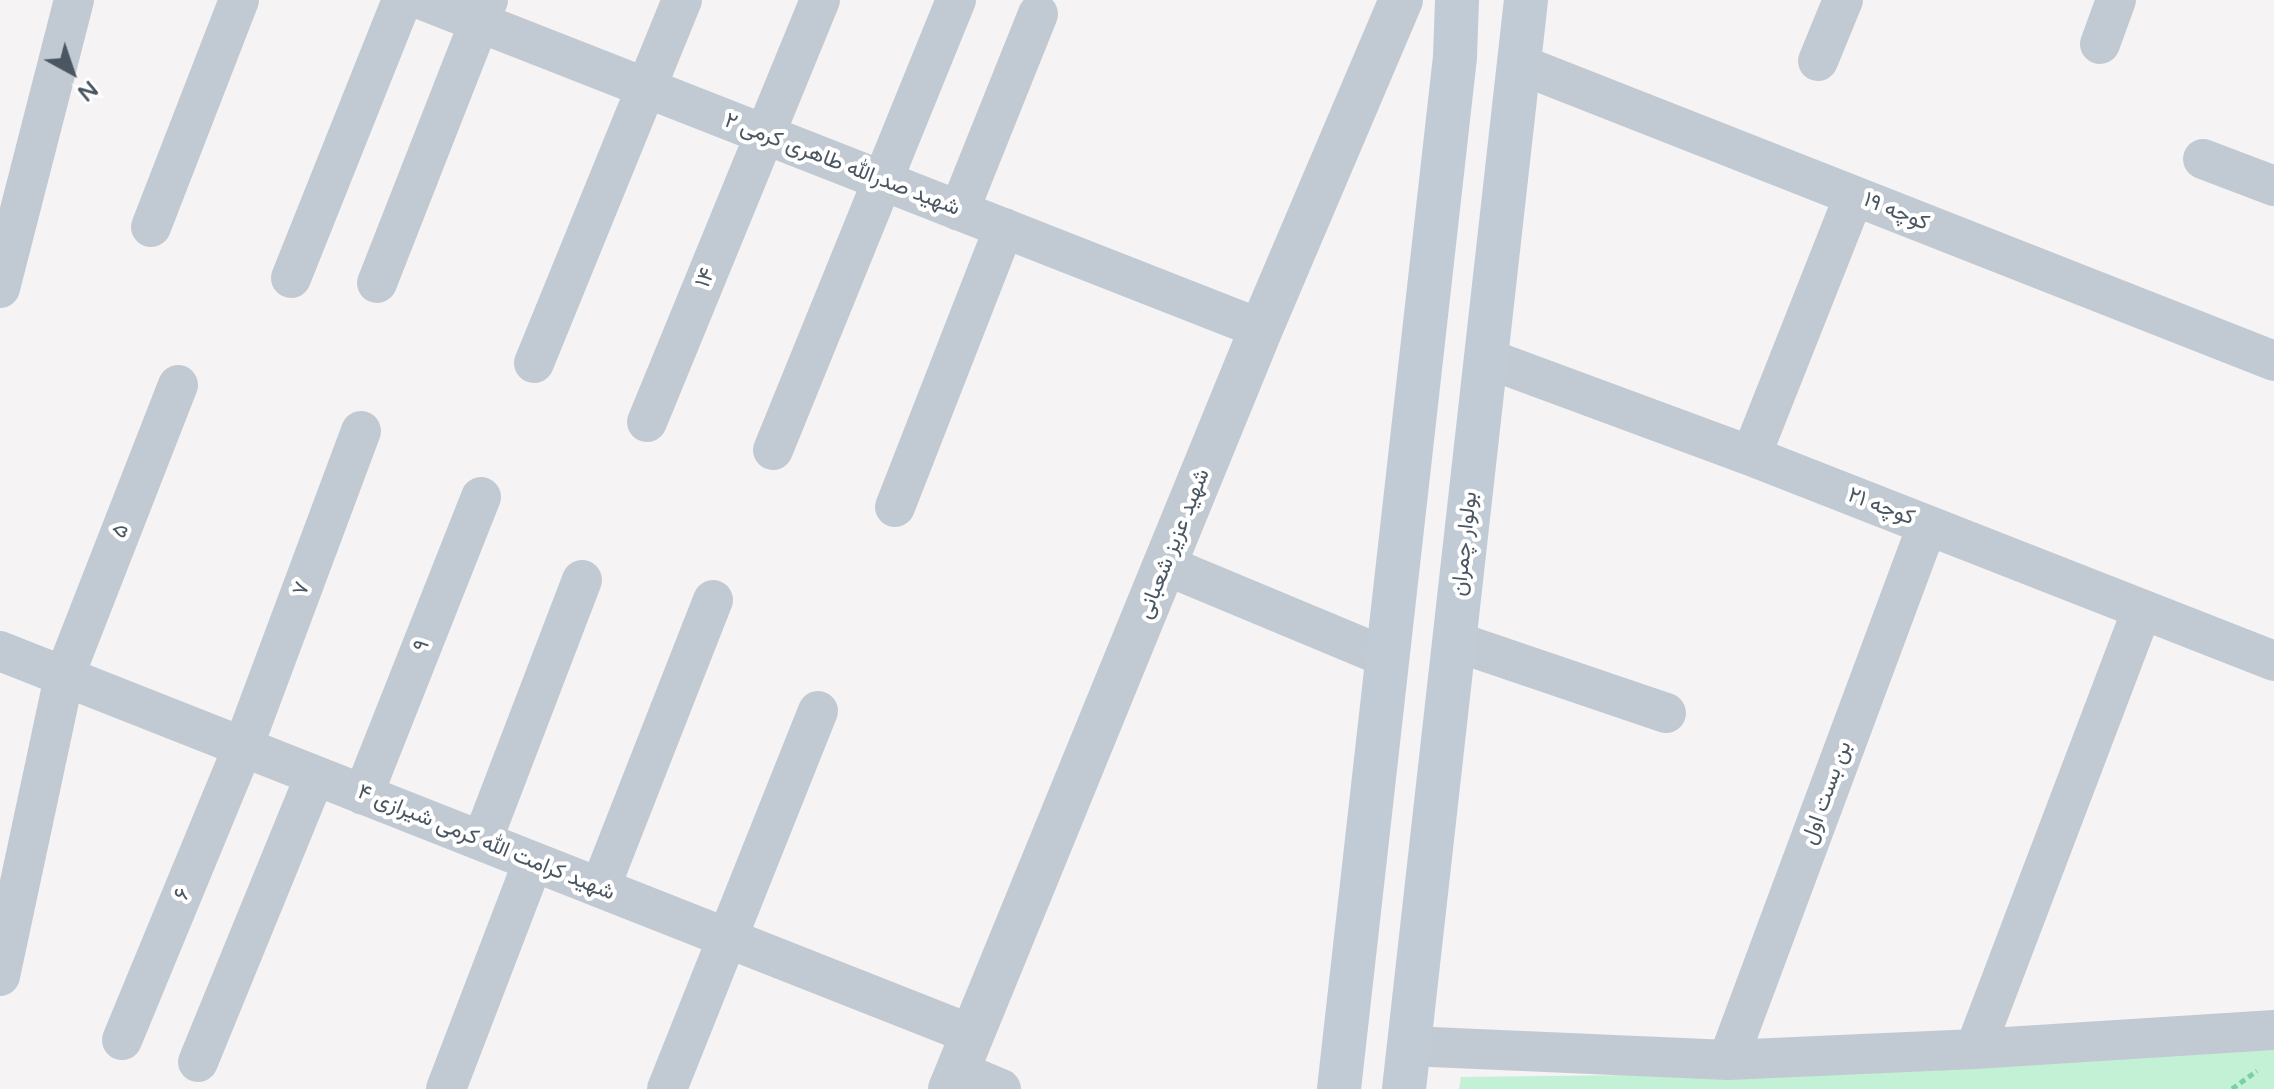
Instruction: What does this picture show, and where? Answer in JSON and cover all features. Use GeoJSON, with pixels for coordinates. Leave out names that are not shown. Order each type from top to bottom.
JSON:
{"type":"FeatureCollection","features":[{"type":"Feature","properties":{"kind":"main road"},"geometry":{"type":"LineString","coordinates":[[1339,1089],[1455,57],[1457,0]]}},
{"type":"Feature","properties":{"kind":"main road","name":"بولوار چمران"},"geometry":{"type":"LineString","coordinates":[[1404,1089],[1526,0]]}},
{"type":"Feature","properties":{"kind":"street"},"geometry":{"type":"LineString","coordinates":[[0,288],[74,0]]}},
{"type":"Feature","properties":{"kind":"street"},"geometry":{"type":"LineString","coordinates":[[151,227],[239,0]]}},
{"type":"Feature","properties":{"kind":"street"},"geometry":{"type":"LineString","coordinates":[[291,278],[402,0]]}},
{"type":"Feature","properties":{"kind":"street","name":"شهید صدرالله طاهری کرمی ۲"},"geometry":{"type":"LineString","coordinates":[[422,0],[483,11],[646,88],[1261,329]]}},
{"type":"Feature","properties":{"kind":"street"},"geometry":{"type":"LineString","coordinates":[[534,363],[682,0]]}},
{"type":"Feature","properties":{"kind":"street","name":"۱۴"},"geometry":{"type":"LineString","coordinates":[[647,422],[820,0]]}},
{"type":"Feature","properties":{"kind":"street"},"geometry":{"type":"LineString","coordinates":[[773,450],[956,0]]}},
{"type":"Feature","properties":{"kind":"street","name":"شهید عزیز شعبانی"},"geometry":{"type":"LineString","coordinates":[[960,1065],[1261,329],[1401,0]]}},
{"type":"Feature","properties":{"kind":"street"},"geometry":{"type":"LineString","coordinates":[[1818,61],[1843,0]]}},
{"type":"Feature","properties":{"kind":"street"},"geometry":{"type":"LineString","coordinates":[[2100,44],[2116,0]]}},
{"type":"Feature","properties":{"kind":"street"},"geometry":{"type":"LineString","coordinates":[[377,283],[483,11]]}},
{"type":"Feature","properties":{"kind":"street"},"geometry":{"type":"LineString","coordinates":[[959,211],[1038,14]]}},
{"type":"Feature","properties":{"kind":"street","name":"کوچه ۱۹"},"geometry":{"type":"LineString","coordinates":[[1519,64],[2274,361]]}},
{"type":"Feature","properties":{"kind":"street"},"geometry":{"type":"LineString","coordinates":[[2203,159],[2272,179]]}},
{"type":"Feature","properties":{"kind":"street"},"geometry":{"type":"LineString","coordinates":[[1751,456],[1854,196]]}},
{"type":"Feature","properties":{"kind":"street"},"geometry":{"type":"LineString","coordinates":[[895,507],[1004,228]]}},
{"type":"Feature","properties":{"kind":"street","name":"کوچه ۲۱"},"geometry":{"type":"LineString","coordinates":[[1486,358],[1751,456],[2274,661]]}},
{"type":"Feature","properties":{"kind":"street","name":"۵"},"geometry":{"type":"LineString","coordinates":[[0,976],[64,677],[178,385]]}},
{"type":"Feature","properties":{"kind":"street","name":"۷"},"geometry":{"type":"LineString","coordinates":[[243,747],[361,431]]}},
{"type":"Feature","properties":{"kind":"street","name":"۹"},"geometry":{"type":"LineString","coordinates":[[363,795],[481,497]]}},
{"type":"Feature","properties":{"kind":"street","name":"بن بست اول"},"geometry":{"type":"LineString","coordinates":[[1728,1060],[1927,526]]}},
{"type":"Feature","properties":{"kind":"street"},"geometry":{"type":"LineString","coordinates":[[1165,565],[1388,658]]}},
{"type":"Feature","properties":{"kind":"street"},"geometry":{"type":"LineString","coordinates":[[482,841],[582,580]]}},
{"type":"Feature","properties":{"kind":"street"},"geometry":{"type":"LineString","coordinates":[[600,888],[713,600]]}},
{"type":"Feature","properties":{"kind":"street"},"geometry":{"type":"LineString","coordinates":[[1975,1049],[2142,610]]}},
{"type":"Feature","properties":{"kind":"street"},"geometry":{"type":"LineString","coordinates":[[1454,641],[1666,713]]}},
{"type":"Feature","properties":{"kind":"street","name":"شهید کرامت الله کرمی شیرازی ۴"},"geometry":{"type":"LineString","coordinates":[[0,651],[727,938],[1001,1089]]}},
{"type":"Feature","properties":{"kind":"street"},"geometry":{"type":"LineString","coordinates":[[667,1089],[818,711]]}},
{"type":"Feature","properties":{"kind":"street","name":"۶"},"geometry":{"type":"LineString","coordinates":[[122,1040],[243,747]]}},
{"type":"Feature","properties":{"kind":"street"},"geometry":{"type":"LineString","coordinates":[[198,1062],[315,776]]}},
{"type":"Feature","properties":{"kind":"street"},"geometry":{"type":"LineString","coordinates":[[446,1089],[533,862]]}},
{"type":"Feature","properties":{"kind":"street"},"geometry":{"type":"LineString","coordinates":[[1409,1046],[1728,1060],[1975,1049],[2274,1030]]}},
{"type":"Feature","properties":{"kind":"green space"},"geometry":{"type":"Polygon","coordinates":[[[2274,1031],[2274,1089],[1459,1089],[1461,1077],[1810,1073],[2274,1031]]]}}]}
